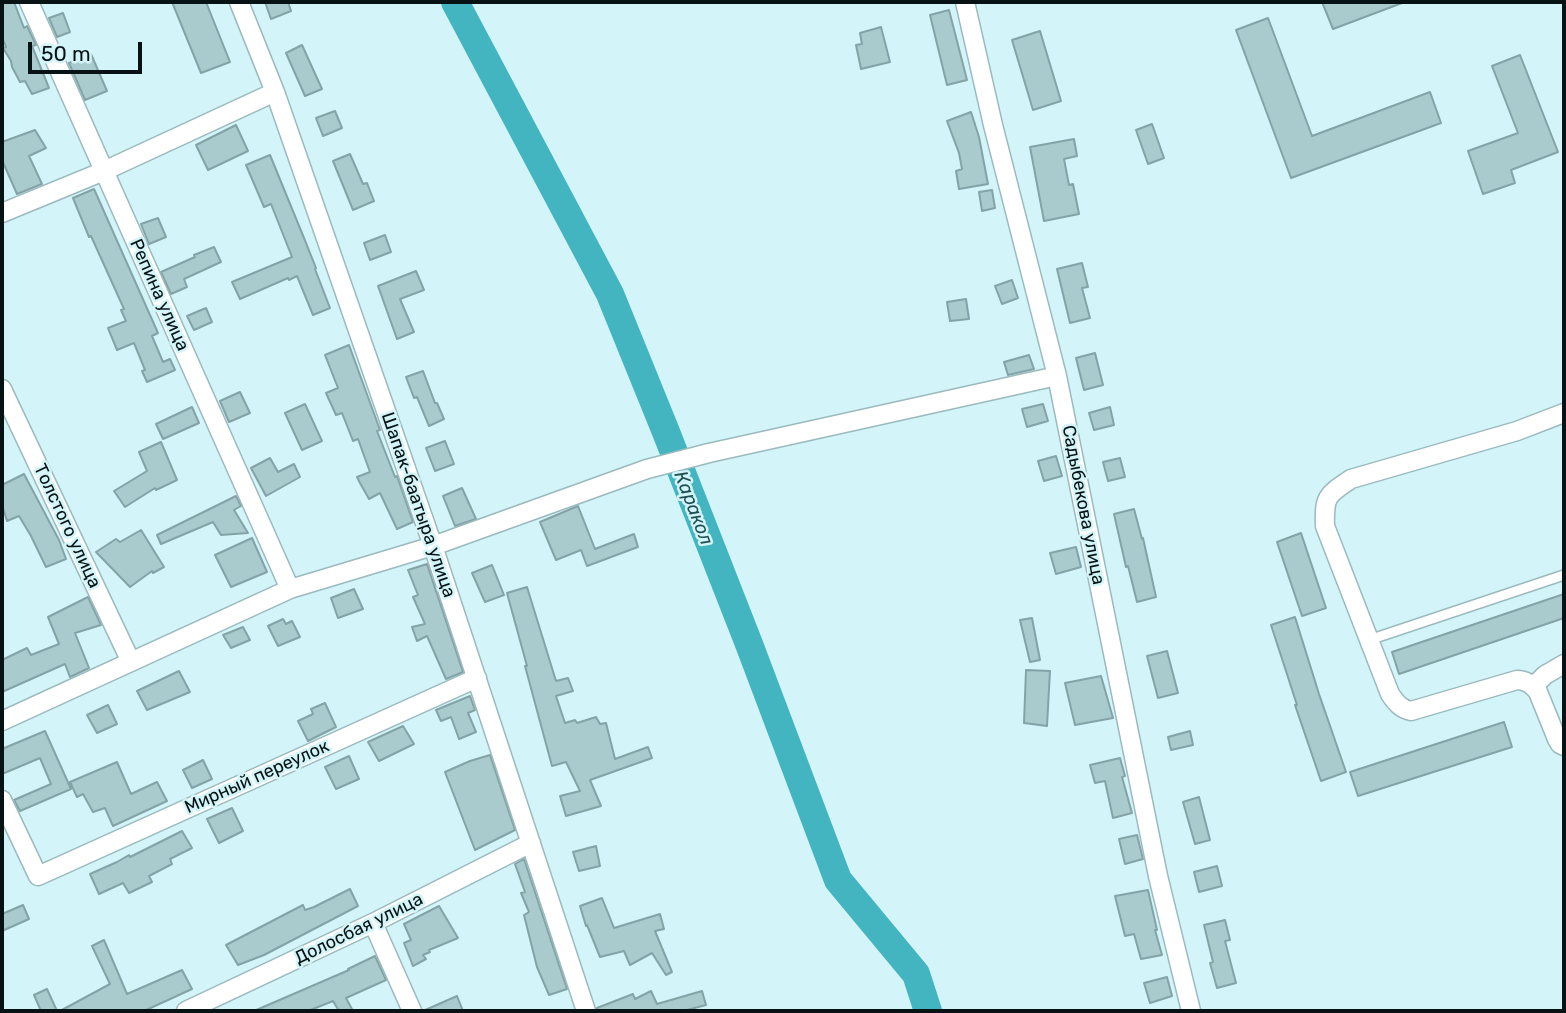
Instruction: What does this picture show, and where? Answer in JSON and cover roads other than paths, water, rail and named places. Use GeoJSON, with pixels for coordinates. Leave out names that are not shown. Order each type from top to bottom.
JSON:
{"type":"FeatureCollection","features":[{"type":"Feature","properties":{"kind":"street","name":"Репина улица"},"geometry":{"type":"LineString","coordinates":[[29,2],[290,589]]}},
{"type":"Feature","properties":{"kind":"street","name":"Шапак-баатыра улица"},"geometry":{"type":"LineString","coordinates":[[239,2],[275,92],[433,546],[586,1011]]}},
{"type":"Feature","properties":{"kind":"street","name":"Садыбекова улица"},"geometry":{"type":"LineString","coordinates":[[965,2],[993,125],[1057,376],[1158,876],[1191,1011]]}},
{"type":"Feature","properties":{"kind":"street"},"geometry":{"type":"LineString","coordinates":[[2,213],[104,171],[275,92]]}},
{"type":"Feature","properties":{"kind":"street"},"geometry":{"type":"LineString","coordinates":[[2,722],[290,589],[433,546],[647,469],[1057,376]]}},
{"type":"Feature","properties":{"kind":"street","name":"Толстого улица"},"geometry":{"type":"LineString","coordinates":[[2,389],[131,662]]}},
{"type":"Feature","properties":{"kind":"street"},"geometry":{"type":"LineString","coordinates":[[1564,413],[1517,431],[1351,479],[1331,493],[1325,508],[1325,526],[1390,694],[1404,710],[1411,711],[1524,680],[1538,692],[1557,739],[1564,746]]}},
{"type":"Feature","properties":{"kind":"street"},"geometry":{"type":"LineString","coordinates":[[1534,686],[1545,675],[1564,664]]}},
{"type":"Feature","properties":{"kind":"street","name":"Мирный переулок"},"geometry":{"type":"LineString","coordinates":[[2,800],[38,876],[477,678]]}},
{"type":"Feature","properties":{"kind":"street","name":"Долосбая улица"},"geometry":{"type":"LineString","coordinates":[[186,1011],[373,923],[531,843]]}},
{"type":"Feature","properties":{"kind":"street"},"geometry":{"type":"LineString","coordinates":[[373,923],[412,1011]]}},
{"type":"Feature","properties":{"kind":"lane"},"geometry":{"type":"LineString","coordinates":[[1369,640],[1564,575]]}},
{"type":"Feature","properties":{"kind":"waterway","name":"Каракол"},"geometry":{"type":"LineString","coordinates":[[455,2],[610,294],[749,644],[838,880],[916,974],[928,1011]]}}]}
